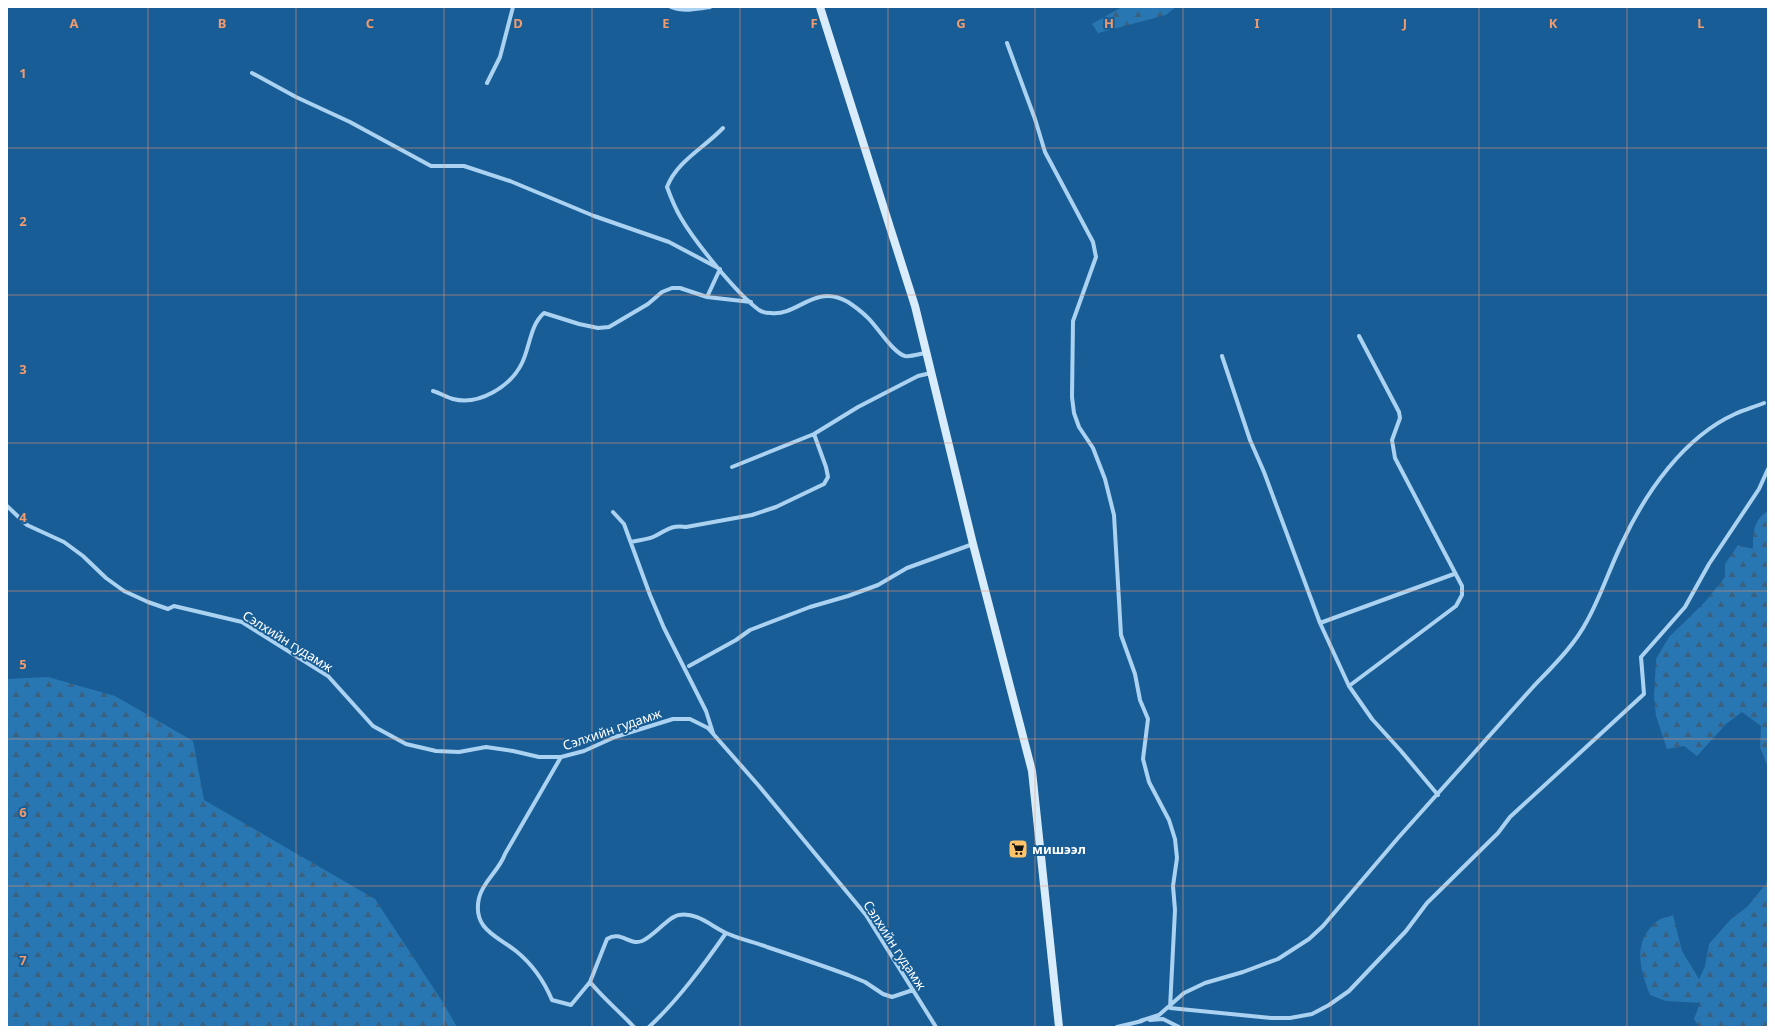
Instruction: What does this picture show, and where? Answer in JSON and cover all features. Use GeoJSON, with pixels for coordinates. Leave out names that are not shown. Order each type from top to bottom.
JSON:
{"type":"FeatureCollection","features":[{"type":"Feature","properties":{"kind":"main road"},"geometry":{"type":"LineString","coordinates":[[820,7],[915,306],[973,544],[1032,771],[1060,1027]]}},
{"type":"Feature","properties":{"kind":"street"},"geometry":{"type":"LineString","coordinates":[[487,83],[500,57],[513,7]]}},
{"type":"Feature","properties":{"kind":"street"},"geometry":{"type":"LineString","coordinates":[[671,7],[696,10],[710,7]]}},
{"type":"Feature","properties":{"kind":"street"},"geometry":{"type":"LineString","coordinates":[[1007,43],[1035,119],[1045,152],[1093,242],[1096,251],[1096,257],[1073,321],[1072,397],[1074,413],[1079,427],[1095,454],[1105,479],[1114,516],[1121,635],[1136,674],[1140,700],[1148,719],[1143,759],[1149,782],[1169,820],[1175,839],[1177,858],[1173,886],[1175,910],[1170,1008]]}},
{"type":"Feature","properties":{"kind":"street"},"geometry":{"type":"LineString","coordinates":[[252,73],[296,97],[350,122],[431,166],[464,166],[510,181],[594,216],[669,242],[720,269]]}},
{"type":"Feature","properties":{"kind":"street"},"geometry":{"type":"LineString","coordinates":[[723,128],[679,167],[671,176],[667,188],[681,219],[720,269],[760,311],[781,313],[795,308],[816,297],[833,297],[848,302],[868,317],[898,353],[908,356],[926,353]]}},
{"type":"Feature","properties":{"kind":"street"},"geometry":{"type":"LineString","coordinates":[[707,297],[720,269]]}},
{"type":"Feature","properties":{"kind":"street"},"geometry":{"type":"LineString","coordinates":[[433,391],[454,399],[471,400],[490,394],[507,383],[514,376],[522,363],[534,327],[544,313],[579,324],[598,328],[609,327],[648,304],[662,292],[672,288],[680,288],[707,297],[751,302]]}},
{"type":"Feature","properties":{"kind":"street"},"geometry":{"type":"LineString","coordinates":[[1349,686],[1456,606],[1462,595],[1462,586],[1454,574],[1395,458],[1392,440],[1400,418],[1399,412],[1359,336]]}},
{"type":"Feature","properties":{"kind":"street"},"geometry":{"type":"LineString","coordinates":[[1222,356],[1239,411],[1320,623],[1349,686],[1372,719],[1438,795]]}},
{"type":"Feature","properties":{"kind":"street"},"geometry":{"type":"LineString","coordinates":[[732,466],[814,434],[858,407],[918,376],[931,372]]}},
{"type":"Feature","properties":{"kind":"street"},"geometry":{"type":"LineString","coordinates":[[1117,1027],[1159,1015],[1170,1008],[1184,993],[1205,983],[1243,972],[1278,959],[1309,939],[1323,926],[1398,838],[1533,687],[1556,664],[1586,622],[1624,540],[1646,497],[1669,466],[1709,429],[1735,414],[1764,403]]}},
{"type":"Feature","properties":{"kind":"street"},"geometry":{"type":"LineString","coordinates":[[631,542],[648,539],[662,530],[676,526],[686,527],[752,515],[776,507],[824,484],[828,477],[826,467],[814,434]]}},
{"type":"Feature","properties":{"kind":"street"},"geometry":{"type":"LineString","coordinates":[[1170,1008],[1271,1018],[1290,1018],[1312,1014],[1350,991],[1406,931],[1428,903],[1498,833],[1510,817],[1644,694],[1641,657],[1685,607],[1709,564],[1759,489],[1768,469]]}},
{"type":"Feature","properties":{"kind":"street","name":"Сэлхийн гудамж"},"geometry":{"type":"LineString","coordinates":[[7,506],[26,525],[64,542],[83,556],[106,578],[124,591],[168,609],[174,606],[242,622],[328,676],[373,726],[406,744],[436,751],[459,752],[486,747],[513,750],[539,757],[561,757],[584,751],[615,737],[673,719],[690,719],[708,728],[759,786],[866,915],[936,1027]]}},
{"type":"Feature","properties":{"kind":"street"},"geometry":{"type":"LineString","coordinates":[[613,512],[624,524],[664,628],[706,711],[714,736]]}},
{"type":"Feature","properties":{"kind":"street"},"geometry":{"type":"LineString","coordinates":[[689,666],[736,640],[750,630],[878,585],[907,568],[973,544]]}},
{"type":"Feature","properties":{"kind":"street"},"geometry":{"type":"LineString","coordinates":[[1320,623],[1454,574]]}},
{"type":"Feature","properties":{"kind":"street"},"geometry":{"type":"LineString","coordinates":[[561,757],[505,854],[498,870],[484,886],[479,899],[478,911],[482,923],[493,937],[517,952],[544,982],[552,1000],[571,1005],[590,982],[607,938],[620,935],[634,942],[641,942],[659,931],[671,918],[679,915],[704,919],[726,933],[848,975],[865,982],[883,994],[892,997],[913,990]]}},
{"type":"Feature","properties":{"kind":"street"},"geometry":{"type":"LineString","coordinates":[[649,1027],[665,1012],[700,969],[726,933]]}},
{"type":"Feature","properties":{"kind":"street"},"geometry":{"type":"LineString","coordinates":[[590,982],[608,1003],[617,1009],[634,1027]]}},
{"type":"Feature","properties":{"kind":"street"},"geometry":{"type":"LineString","coordinates":[[1140,1021],[1163,1019],[1179,1027]]}},
{"type":"Feature","properties":{"kind":"green space"},"geometry":{"type":"Polygon","coordinates":[[[1122,7],[1176,7],[1166,15],[1098,33],[1092,24],[1122,7]]]}},
{"type":"Feature","properties":{"kind":"green space"},"geometry":{"type":"Polygon","coordinates":[[[1768,511],[1768,768],[1760,747],[1761,726],[1742,712],[1726,724],[1697,756],[1684,746],[1667,749],[1656,716],[1654,697],[1656,659],[1669,637],[1705,602],[1725,577],[1725,564],[1738,545],[1753,549],[1755,527],[1759,518],[1768,511]]]}},
{"type":"Feature","properties":{"kind":"green space"},"geometry":{"type":"Polygon","coordinates":[[[48,677],[115,696],[193,741],[204,800],[375,899],[442,1001],[457,1027],[7,1027],[7,679],[48,677]]]}},
{"type":"Feature","properties":{"kind":"green space"},"geometry":{"type":"Polygon","coordinates":[[[1768,878],[1768,1027],[1699,1027],[1694,1019],[1700,1003],[1666,1001],[1650,995],[1643,976],[1640,957],[1641,947],[1648,930],[1656,922],[1673,915],[1682,951],[1699,979],[1705,966],[1709,944],[1731,919],[1747,907],[1765,885],[1768,878]]]}},
{"type":"Feature","properties":{"kind":"place","name":"мишээл"},"geometry":{"type":"Point","coordinates":[1018,849]}}]}
